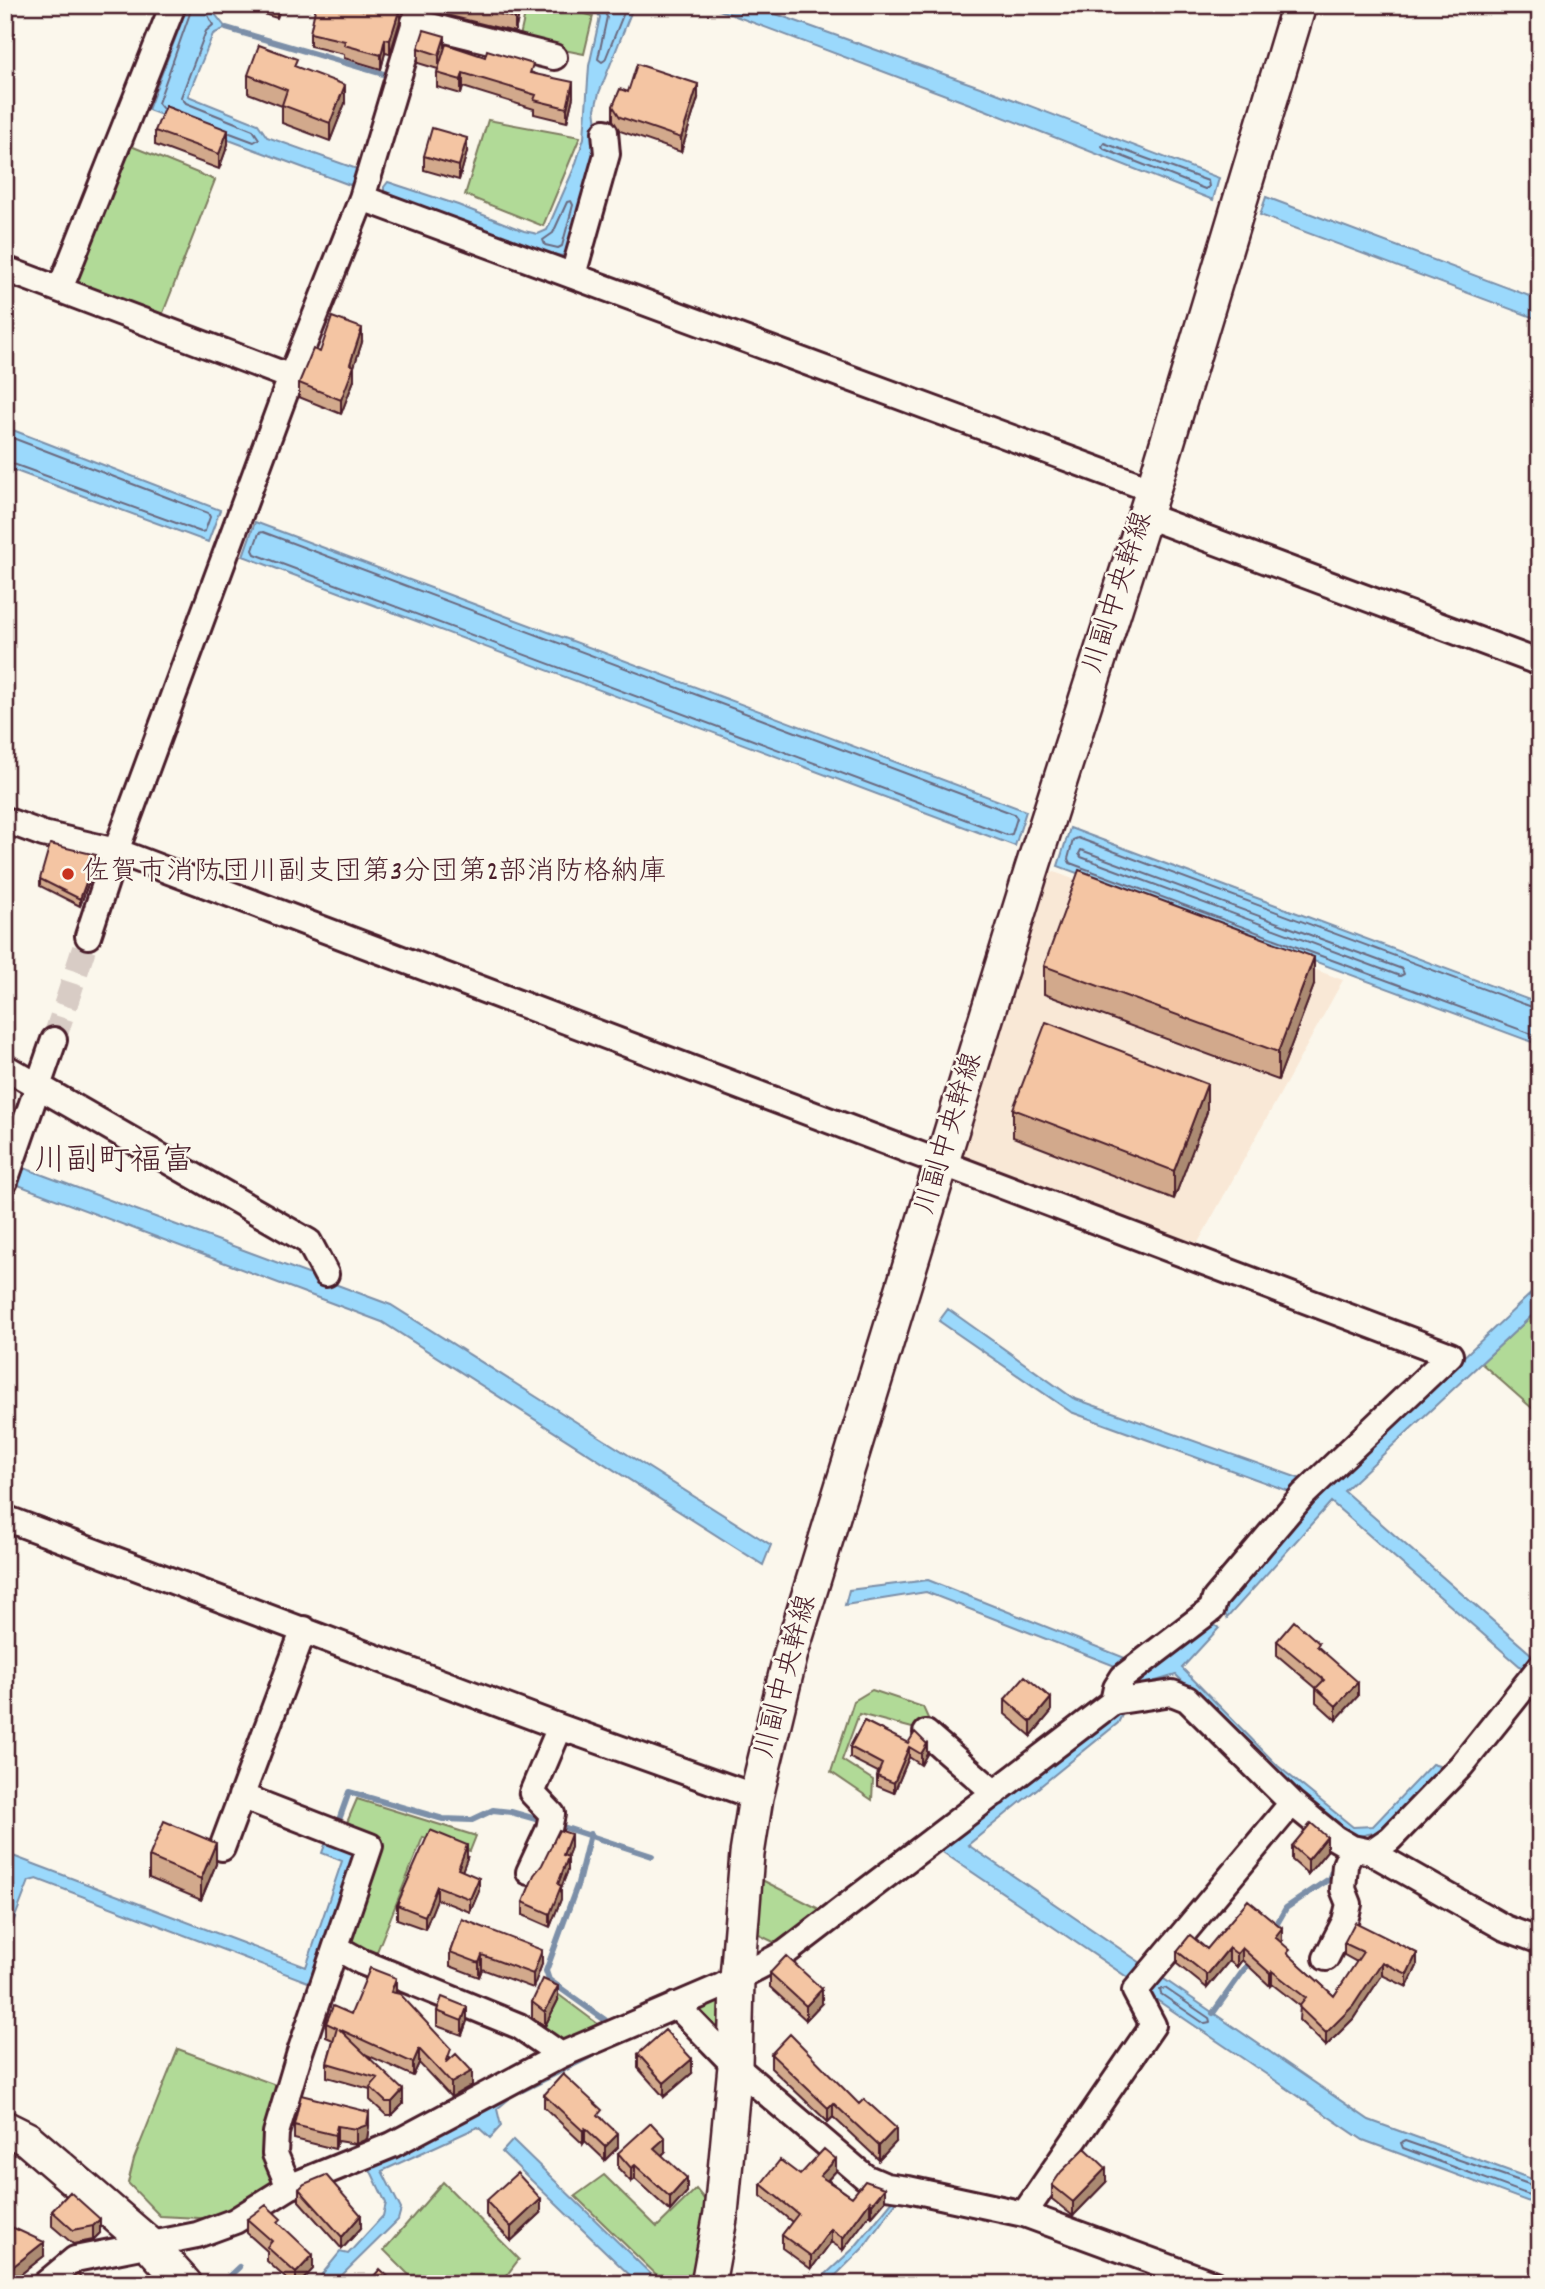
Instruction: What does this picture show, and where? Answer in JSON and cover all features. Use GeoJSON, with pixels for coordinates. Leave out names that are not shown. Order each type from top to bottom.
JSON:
{"type":"FeatureCollection","features":[{"type":"Feature","properties":{"kind":"street"},"geometry":{"type":"LineString","coordinates":[[60,289],[173,5]]}},
{"type":"Feature","properties":{"kind":"street","name":"川副中央幹線"},"geometry":{"type":"LineString","coordinates":[[708,2284],[721,2213],[735,2066],[737,1979],[747,1854],[756,1797],[791,1653],[1031,872],[1148,503],[1299,5]]}},
{"type":"Feature","properties":{"kind":"street"},"geometry":{"type":"LineString","coordinates":[[88,936],[116,851],[291,377],[362,198],[417,13],[554,57]]}},
{"type":"Feature","properties":{"kind":"street"},"geometry":{"type":"LineString","coordinates":[[573,275],[607,153],[606,132]]}},
{"type":"Feature","properties":{"kind":"street"},"geometry":{"type":"LineString","coordinates":[[362,198],[573,275],[1148,503],[1540,663]]}},
{"type":"Feature","properties":{"kind":"street"},"geometry":{"type":"LineString","coordinates":[[5,269],[291,377]]}},
{"type":"Feature","properties":{"kind":"street"},"geometry":{"type":"LineString","coordinates":[[5,820],[43,834],[116,851],[1450,1355],[1303,1495],[1215,1599],[1212,1609],[1123,1677],[1116,1688],[1113,1702]]}},
{"type":"Feature","properties":{"kind":"street"},"geometry":{"type":"LineString","coordinates":[[5,1181],[54,1040]]}},
{"type":"Feature","properties":{"kind":"street"},"geometry":{"type":"LineString","coordinates":[[5,1067],[309,1242],[326,1274]]}},
{"type":"Feature","properties":{"kind":"street"},"geometry":{"type":"LineString","coordinates":[[5,1518],[560,1727],[756,1797]]}},
{"type":"Feature","properties":{"kind":"street"},"geometry":{"type":"LineString","coordinates":[[222,1848],[304,1629]]}},
{"type":"Feature","properties":{"kind":"street"},"geometry":{"type":"LineString","coordinates":[[1326,1958],[1345,1921],[1349,1904],[1343,1889],[1345,1865],[1362,1850],[1390,1839],[1461,1766],[1540,1667]]}},
{"type":"Feature","properties":{"kind":"street"},"geometry":{"type":"LineString","coordinates":[[45,2284],[75,2259],[198,2235],[235,2221],[289,2187],[392,2145],[561,2055],[737,1979],[785,1953],[1113,1702],[1172,1693],[1187,1699],[1292,1803],[1335,1838],[1505,1928],[1540,1941]]}},
{"type":"Feature","properties":{"kind":"street"},"geometry":{"type":"LineString","coordinates":[[529,1872],[551,1822],[532,1793],[560,1727]]}},
{"type":"Feature","properties":{"kind":"street"},"geometry":{"type":"LineString","coordinates":[[926,1733],[995,1793]]}},
{"type":"Feature","properties":{"kind":"street"},"geometry":{"type":"LineString","coordinates":[[241,1796],[370,1846],[300,2052],[276,2133],[275,2154],[289,2187]]}},
{"type":"Feature","properties":{"kind":"street"},"geometry":{"type":"LineString","coordinates":[[1024,2214],[1153,2025],[1135,1991],[1292,1803]]}},
{"type":"Feature","properties":{"kind":"street"},"geometry":{"type":"LineString","coordinates":[[337,1948],[362,1962],[519,2026],[561,2055]]}},
{"type":"Feature","properties":{"kind":"street"},"geometry":{"type":"LineString","coordinates":[[676,2005],[735,2066],[865,2177],[886,2186],[1024,2214],[1215,2284]]}},
{"type":"Feature","properties":{"kind":"street"},"geometry":{"type":"LineString","coordinates":[[5,2127],[27,2139],[149,2244],[185,2284]]}},
{"type":"Feature","properties":{"kind":"shaded area"},"geometry":{"type":"Polygon","coordinates":[[[1049,870],[1343,980],[1195,1248],[957,1159],[1049,870]]]}},
{"type":"Feature","properties":{"kind":"green space"},"geometry":{"type":"Polygon","coordinates":[[[527,5],[553,5],[593,16],[584,54],[519,41],[527,5]]]}},
{"type":"Feature","properties":{"kind":"green space"},"geometry":{"type":"Polygon","coordinates":[[[488,120],[580,137],[543,226],[465,195],[488,120]]]}},
{"type":"Feature","properties":{"kind":"green space"},"geometry":{"type":"Polygon","coordinates":[[[126,144],[215,180],[161,318],[71,283],[126,144]]]}},
{"type":"Feature","properties":{"kind":"green space"},"geometry":{"type":"Polygon","coordinates":[[[1540,1308],[1540,1398],[1533,1409],[1481,1363],[1540,1308]]]}},
{"type":"Feature","properties":{"kind":"green space"},"geometry":{"type":"Polygon","coordinates":[[[872,1690],[923,1707],[935,1734],[859,1714],[842,1760],[873,1780],[872,1800],[831,1772],[854,1701],[872,1690]]]}},
{"type":"Feature","properties":{"kind":"green space"},"geometry":{"type":"Polygon","coordinates":[[[357,1799],[476,1836],[470,1851],[423,1837],[374,1959],[352,1949],[353,1913],[379,1842],[345,1827],[357,1799]]]}},
{"type":"Feature","properties":{"kind":"green space"},"geometry":{"type":"Polygon","coordinates":[[[762,1880],[823,1911],[780,1945],[755,1933],[762,1880]]]}},
{"type":"Feature","properties":{"kind":"green space"},"geometry":{"type":"Polygon","coordinates":[[[547,1986],[598,2024],[562,2042],[530,2025],[547,1986]]]}},
{"type":"Feature","properties":{"kind":"green space"},"geometry":{"type":"Polygon","coordinates":[[[723,1993],[721,2039],[693,2005],[723,1993]]]}},
{"type":"Feature","properties":{"kind":"green space"},"geometry":{"type":"Polygon","coordinates":[[[178,2049],[284,2088],[278,2184],[218,2219],[160,2216],[128,2183],[134,2159],[178,2049]]]}},
{"type":"Feature","properties":{"kind":"green space"},"geometry":{"type":"Polygon","coordinates":[[[604,2175],[657,2227],[696,2189],[705,2200],[693,2284],[666,2284],[575,2196],[604,2175]]]}},
{"type":"Feature","properties":{"kind":"green space"},"geometry":{"type":"Polygon","coordinates":[[[443,2182],[519,2259],[500,2284],[418,2284],[384,2250],[443,2182]]]}},
{"type":"Feature","properties":{"kind":"water"},"geometry":{"type":"Polygon","coordinates":[[[188,5],[216,5],[215,14],[226,28],[213,34],[188,96],[258,124],[267,137],[357,169],[358,177],[350,185],[148,110],[188,5]]]}},
{"type":"Feature","properties":{"kind":"water"},"geometry":{"type":"Polygon","coordinates":[[[585,5],[634,5],[599,93],[595,109],[597,123],[594,158],[568,249],[562,256],[537,250],[384,193],[388,182],[524,231],[538,234],[547,230],[584,138],[589,66],[600,17],[594,8],[585,5]]]}},
{"type":"Feature","properties":{"kind":"water"},"geometry":{"type":"Polygon","coordinates":[[[706,5],[751,5],[991,91],[1219,178],[1213,200],[983,109],[706,5]]]}},
{"type":"Feature","properties":{"kind":"water"},"geometry":{"type":"Polygon","coordinates":[[[1266,197],[1540,300],[1540,320],[1260,215],[1266,197]]]}},
{"type":"Feature","properties":{"kind":"water"},"geometry":{"type":"Polygon","coordinates":[[[5,427],[220,510],[208,542],[5,467],[5,427]]]}},
{"type":"Feature","properties":{"kind":"water"},"geometry":{"type":"Polygon","coordinates":[[[255,522],[1026,811],[1015,846],[243,556],[255,522]]]}},
{"type":"Feature","properties":{"kind":"water"},"geometry":{"type":"Polygon","coordinates":[[[1070,828],[1540,1004],[1540,1045],[1058,866],[1070,828]]]}},
{"type":"Feature","properties":{"kind":"water"},"geometry":{"type":"Polygon","coordinates":[[[24,1168],[391,1305],[771,1545],[763,1565],[382,1322],[18,1185],[24,1168]]]}},
{"type":"Feature","properties":{"kind":"water"},"geometry":{"type":"Polygon","coordinates":[[[1540,1285],[1540,1308],[1344,1491],[1532,1655],[1522,1668],[1331,1502],[1227,1618],[1221,1605],[1320,1492],[1540,1285]]]}},
{"type":"Feature","properties":{"kind":"water"},"geometry":{"type":"Polygon","coordinates":[[[948,1309],[1073,1398],[1304,1480],[1294,1493],[1071,1412],[939,1321],[948,1309]]]}},
{"type":"Feature","properties":{"kind":"water"},"geometry":{"type":"Polygon","coordinates":[[[928,1580],[1125,1658],[1120,1668],[926,1592],[845,1605],[849,1590],[928,1580]]]}},
{"type":"Feature","properties":{"kind":"water"},"geometry":{"type":"Polygon","coordinates":[[[1209,1622],[1219,1628],[1182,1668],[1278,1766],[1353,1827],[1373,1826],[1432,1764],[1439,1766],[1437,1774],[1383,1831],[1359,1836],[1347,1835],[1271,1770],[1176,1675],[1129,1689],[1127,1685],[1209,1622]]]}},
{"type":"Feature","properties":{"kind":"water"},"geometry":{"type":"Polygon","coordinates":[[[1113,1713],[1123,1713],[1118,1723],[968,1845],[1141,1963],[1130,1979],[941,1851],[1113,1713]]]}},
{"type":"Feature","properties":{"kind":"water"},"geometry":{"type":"Polygon","coordinates":[[[326,1842],[356,1854],[313,1984],[37,1879],[29,1881],[5,1943],[5,1891],[10,1878],[5,1875],[5,1853],[306,1967],[342,1861],[322,1853],[326,1842]]]}},
{"type":"Feature","properties":{"kind":"water"},"geometry":{"type":"Polygon","coordinates":[[[1161,1977],[1369,2120],[1540,2182],[1540,2206],[1363,2140],[1148,1994],[1161,1977]]]}},
{"type":"Feature","properties":{"kind":"water"},"geometry":{"type":"Polygon","coordinates":[[[505,2096],[509,2099],[497,2109],[501,2126],[490,2138],[478,2127],[382,2171],[401,2209],[398,2220],[333,2284],[314,2284],[340,2252],[348,2254],[383,2216],[386,2203],[368,2165],[505,2096]]]}},
{"type":"Feature","properties":{"kind":"water"},"geometry":{"type":"Polygon","coordinates":[[[513,2140],[661,2284],[639,2284],[502,2152],[513,2140]]]}},
{"type":"Feature","properties":{"kind":"water"},"geometry":{"type":"Polygon","coordinates":[[[894,2199],[897,2201],[863,2248],[827,2284],[815,2284],[854,2248],[894,2199]]]}},
{"type":"Feature","properties":{"kind":"building"},"geometry":{"type":"Polygon","coordinates":[[[316,5],[342,5],[363,10],[365,5],[395,5],[400,8],[390,40],[385,39],[381,55],[344,45],[345,41],[310,33],[316,5]]]}},
{"type":"Feature","properties":{"kind":"building"},"geometry":{"type":"Polygon","coordinates":[[[465,5],[518,5],[515,18],[465,5]]]}},
{"type":"Feature","properties":{"kind":"building"},"geometry":{"type":"Polygon","coordinates":[[[424,30],[445,36],[439,55],[418,48],[424,30]]]}},
{"type":"Feature","properties":{"kind":"building"},"geometry":{"type":"Polygon","coordinates":[[[446,44],[485,57],[487,50],[533,64],[530,73],[573,82],[567,108],[534,100],[536,95],[463,73],[461,80],[437,73],[446,44]]]}},
{"type":"Feature","properties":{"kind":"building"},"geometry":{"type":"Polygon","coordinates":[[[259,45],[297,59],[294,66],[345,85],[330,123],[282,105],[287,90],[248,75],[259,45]]]}},
{"type":"Feature","properties":{"kind":"building"},"geometry":{"type":"Polygon","coordinates":[[[637,64],[698,84],[681,138],[620,117],[613,106],[620,89],[628,92],[637,64]]]}},
{"type":"Feature","properties":{"kind":"building"},"geometry":{"type":"Polygon","coordinates":[[[165,106],[228,130],[219,154],[155,131],[165,106]]]}},
{"type":"Feature","properties":{"kind":"building"},"geometry":{"type":"Polygon","coordinates":[[[432,128],[467,138],[459,166],[424,156],[432,128]]]}},
{"type":"Feature","properties":{"kind":"building"},"geometry":{"type":"Polygon","coordinates":[[[332,317],[362,328],[350,364],[354,366],[341,400],[299,383],[313,349],[320,352],[332,317]]]}},
{"type":"Feature","properties":{"kind":"building","name":"佐賀市消防団川副支団第3分団第2部消防格納庫"},"geometry":{"type":"Polygon","coordinates":[[[50,844],[96,855],[80,899],[40,879],[50,844]]]}},
{"type":"Feature","properties":{"kind":"building"},"geometry":{"type":"Polygon","coordinates":[[[1079,870],[1314,957],[1278,1052],[1044,966],[1079,870]]]}},
{"type":"Feature","properties":{"kind":"building"},"geometry":{"type":"Polygon","coordinates":[[[1046,1022],[1207,1084],[1174,1171],[1013,1109],[1046,1022]]]}},
{"type":"Feature","properties":{"kind":"building"},"geometry":{"type":"Polygon","coordinates":[[[1294,1621],[1319,1643],[1317,1646],[1358,1682],[1336,1706],[1316,1688],[1324,1680],[1277,1641],[1294,1621]]]}},
{"type":"Feature","properties":{"kind":"building"},"geometry":{"type":"Polygon","coordinates":[[[1025,1676],[1051,1698],[1031,1722],[1005,1699],[1025,1676]]]}},
{"type":"Feature","properties":{"kind":"building"},"geometry":{"type":"Polygon","coordinates":[[[864,1721],[908,1743],[915,1732],[927,1744],[921,1754],[909,1747],[894,1783],[877,1776],[882,1764],[850,1747],[864,1721]]]}},
{"type":"Feature","properties":{"kind":"building"},"geometry":{"type":"Polygon","coordinates":[[[164,1821],[216,1843],[201,1879],[149,1857],[164,1821]]]}},
{"type":"Feature","properties":{"kind":"building"},"geometry":{"type":"Polygon","coordinates":[[[1311,1823],[1327,1837],[1308,1860],[1292,1846],[1311,1823]]]}},
{"type":"Feature","properties":{"kind":"building"},"geometry":{"type":"Polygon","coordinates":[[[430,1830],[467,1845],[458,1869],[479,1878],[470,1899],[437,1886],[425,1916],[397,1905],[430,1830]]]}},
{"type":"Feature","properties":{"kind":"building"},"geometry":{"type":"Polygon","coordinates":[[[559,1830],[571,1834],[563,1855],[568,1857],[558,1884],[561,1886],[550,1914],[523,1902],[534,1875],[542,1865],[559,1830]]]}},
{"type":"Feature","properties":{"kind":"building"},"geometry":{"type":"Polygon","coordinates":[[[1248,1900],[1282,1928],[1275,1937],[1290,1950],[1287,1953],[1334,1996],[1363,1952],[1344,1943],[1355,1922],[1417,1953],[1407,1974],[1382,1962],[1353,2006],[1326,2033],[1299,2007],[1306,1998],[1272,1971],[1270,1973],[1242,1948],[1237,1954],[1229,1948],[1207,1975],[1177,1951],[1190,1935],[1207,1949],[1248,1900]]]}},
{"type":"Feature","properties":{"kind":"building"},"geometry":{"type":"Polygon","coordinates":[[[462,1919],[542,1950],[533,1974],[482,1955],[479,1963],[450,1952],[462,1919]]]}},
{"type":"Feature","properties":{"kind":"building"},"geometry":{"type":"Polygon","coordinates":[[[786,1956],[822,1989],[806,2006],[770,1973],[786,1956]]]}},
{"type":"Feature","properties":{"kind":"building"},"geometry":{"type":"Polygon","coordinates":[[[370,1968],[396,1978],[391,1992],[400,1994],[451,2049],[446,2063],[456,2054],[472,2071],[451,2083],[419,2049],[413,2063],[339,2029],[403,2090],[392,2102],[386,2102],[370,2087],[378,2078],[327,2063],[337,2028],[326,2023],[333,2006],[351,2014],[370,1968]]]}},
{"type":"Feature","properties":{"kind":"building"},"geometry":{"type":"Polygon","coordinates":[[[543,1979],[558,1986],[545,2012],[532,2002],[543,1979]]]}},
{"type":"Feature","properties":{"kind":"building"},"geometry":{"type":"Polygon","coordinates":[[[442,1997],[467,2007],[462,2021],[437,2011],[442,1997]]]}},
{"type":"Feature","properties":{"kind":"building"},"geometry":{"type":"Polygon","coordinates":[[[665,2030],[692,2059],[664,2083],[638,2054],[665,2030]]]}},
{"type":"Feature","properties":{"kind":"building"},"geometry":{"type":"Polygon","coordinates":[[[790,2034],[859,2104],[864,2099],[896,2128],[879,2146],[833,2103],[828,2108],[771,2054],[790,2034]]]}},
{"type":"Feature","properties":{"kind":"building"},"geometry":{"type":"Polygon","coordinates":[[[563,2074],[602,2110],[598,2115],[618,2134],[605,2147],[544,2095],[563,2074]]]}},
{"type":"Feature","properties":{"kind":"building"},"geometry":{"type":"Polygon","coordinates":[[[301,2095],[369,2112],[367,2125],[356,2129],[337,2126],[335,2135],[294,2125],[301,2095]]]}},
{"type":"Feature","properties":{"kind":"building"},"geometry":{"type":"Polygon","coordinates":[[[651,2123],[665,2138],[654,2148],[687,2178],[670,2197],[635,2165],[631,2168],[618,2153],[651,2123]]]}},
{"type":"Feature","properties":{"kind":"building"},"geometry":{"type":"Polygon","coordinates":[[[1085,2148],[1106,2168],[1073,2202],[1052,2185],[1085,2148]]]}},
{"type":"Feature","properties":{"kind":"building"},"geometry":{"type":"Polygon","coordinates":[[[824,2149],[836,2159],[820,2176],[852,2197],[865,2181],[885,2188],[872,2204],[870,2201],[843,2238],[831,2229],[811,2256],[782,2235],[798,2214],[761,2184],[780,2160],[800,2175],[824,2149]]]}},
{"type":"Feature","properties":{"kind":"building"},"geometry":{"type":"Polygon","coordinates":[[[517,2173],[541,2199],[511,2227],[486,2201],[517,2173]]]}},
{"type":"Feature","properties":{"kind":"building"},"geometry":{"type":"Polygon","coordinates":[[[326,2175],[361,2215],[342,2237],[299,2189],[304,2184],[326,2175]]]}},
{"type":"Feature","properties":{"kind":"building"},"geometry":{"type":"Polygon","coordinates":[[[70,2192],[100,2219],[93,2226],[73,2230],[52,2211],[70,2192]]]}},
{"type":"Feature","properties":{"kind":"building"},"geometry":{"type":"Polygon","coordinates":[[[266,2205],[281,2219],[278,2222],[313,2255],[296,2273],[267,2247],[272,2241],[247,2219],[266,2205]]]}},
{"type":"Feature","properties":{"kind":"building"},"geometry":{"type":"Polygon","coordinates":[[[5,2224],[44,2242],[10,2269],[18,2284],[5,2278],[5,2224]]]}},
{"type":"Feature","properties":{"kind":"building"},"geometry":{"type":"Polygon","coordinates":[[[380,2269],[396,2284],[367,2284],[380,2269]]]}},
{"type":"Feature","properties":{"kind":"building"},"geometry":{"type":"Polygon","coordinates":[[[78,2274],[85,2284],[63,2284],[78,2274]]]}},
{"type":"Feature","properties":{"kind":"waterway"},"geometry":{"type":"LineString","coordinates":[[226,28],[387,75]]}},
{"type":"Feature","properties":{"kind":"waterway"},"geometry":{"type":"LineString","coordinates":[[339,1820],[349,1792],[443,1819],[472,1820],[493,1810],[543,1821]]}},
{"type":"Feature","properties":{"kind":"waterway"},"geometry":{"type":"LineString","coordinates":[[554,1824],[652,1856]]}},
{"type":"Feature","properties":{"kind":"waterway"},"geometry":{"type":"LineString","coordinates":[[590,1834],[578,1883],[546,1971],[549,1980],[605,2020]]}},
{"type":"Feature","properties":{"kind":"waterway"},"geometry":{"type":"LineString","coordinates":[[1274,1929],[1286,1908],[1329,1879],[1334,1866]]}},
{"type":"Feature","properties":{"kind":"waterway"},"geometry":{"type":"LineString","coordinates":[[1213,2013],[1251,1960]]}},
{"type":"Feature","properties":{"kind":"waterway"},"geometry":{"type":"LineString","coordinates":[[522,2090],[592,2055]]}},
{"type":"Feature","properties":{"kind":"waterway"},"geometry":{"type":"LineString","coordinates":[[221,2284],[239,2267]]}},
{"type":"Feature","properties":{"kind":"tunnel"},"geometry":{"type":"LineString","coordinates":[[54,1040],[88,936]]}},
{"type":"Feature","properties":{"kind":"place","name":"佐賀市消防団川副支団第3分団第2部消防格納庫"},"geometry":{"type":"Point","coordinates":[68,874]}},
{"type":"Feature","properties":{"kind":"district","name":"川副町福富"},"geometry":{"type":"Point","coordinates":[114,1163]}}]}
